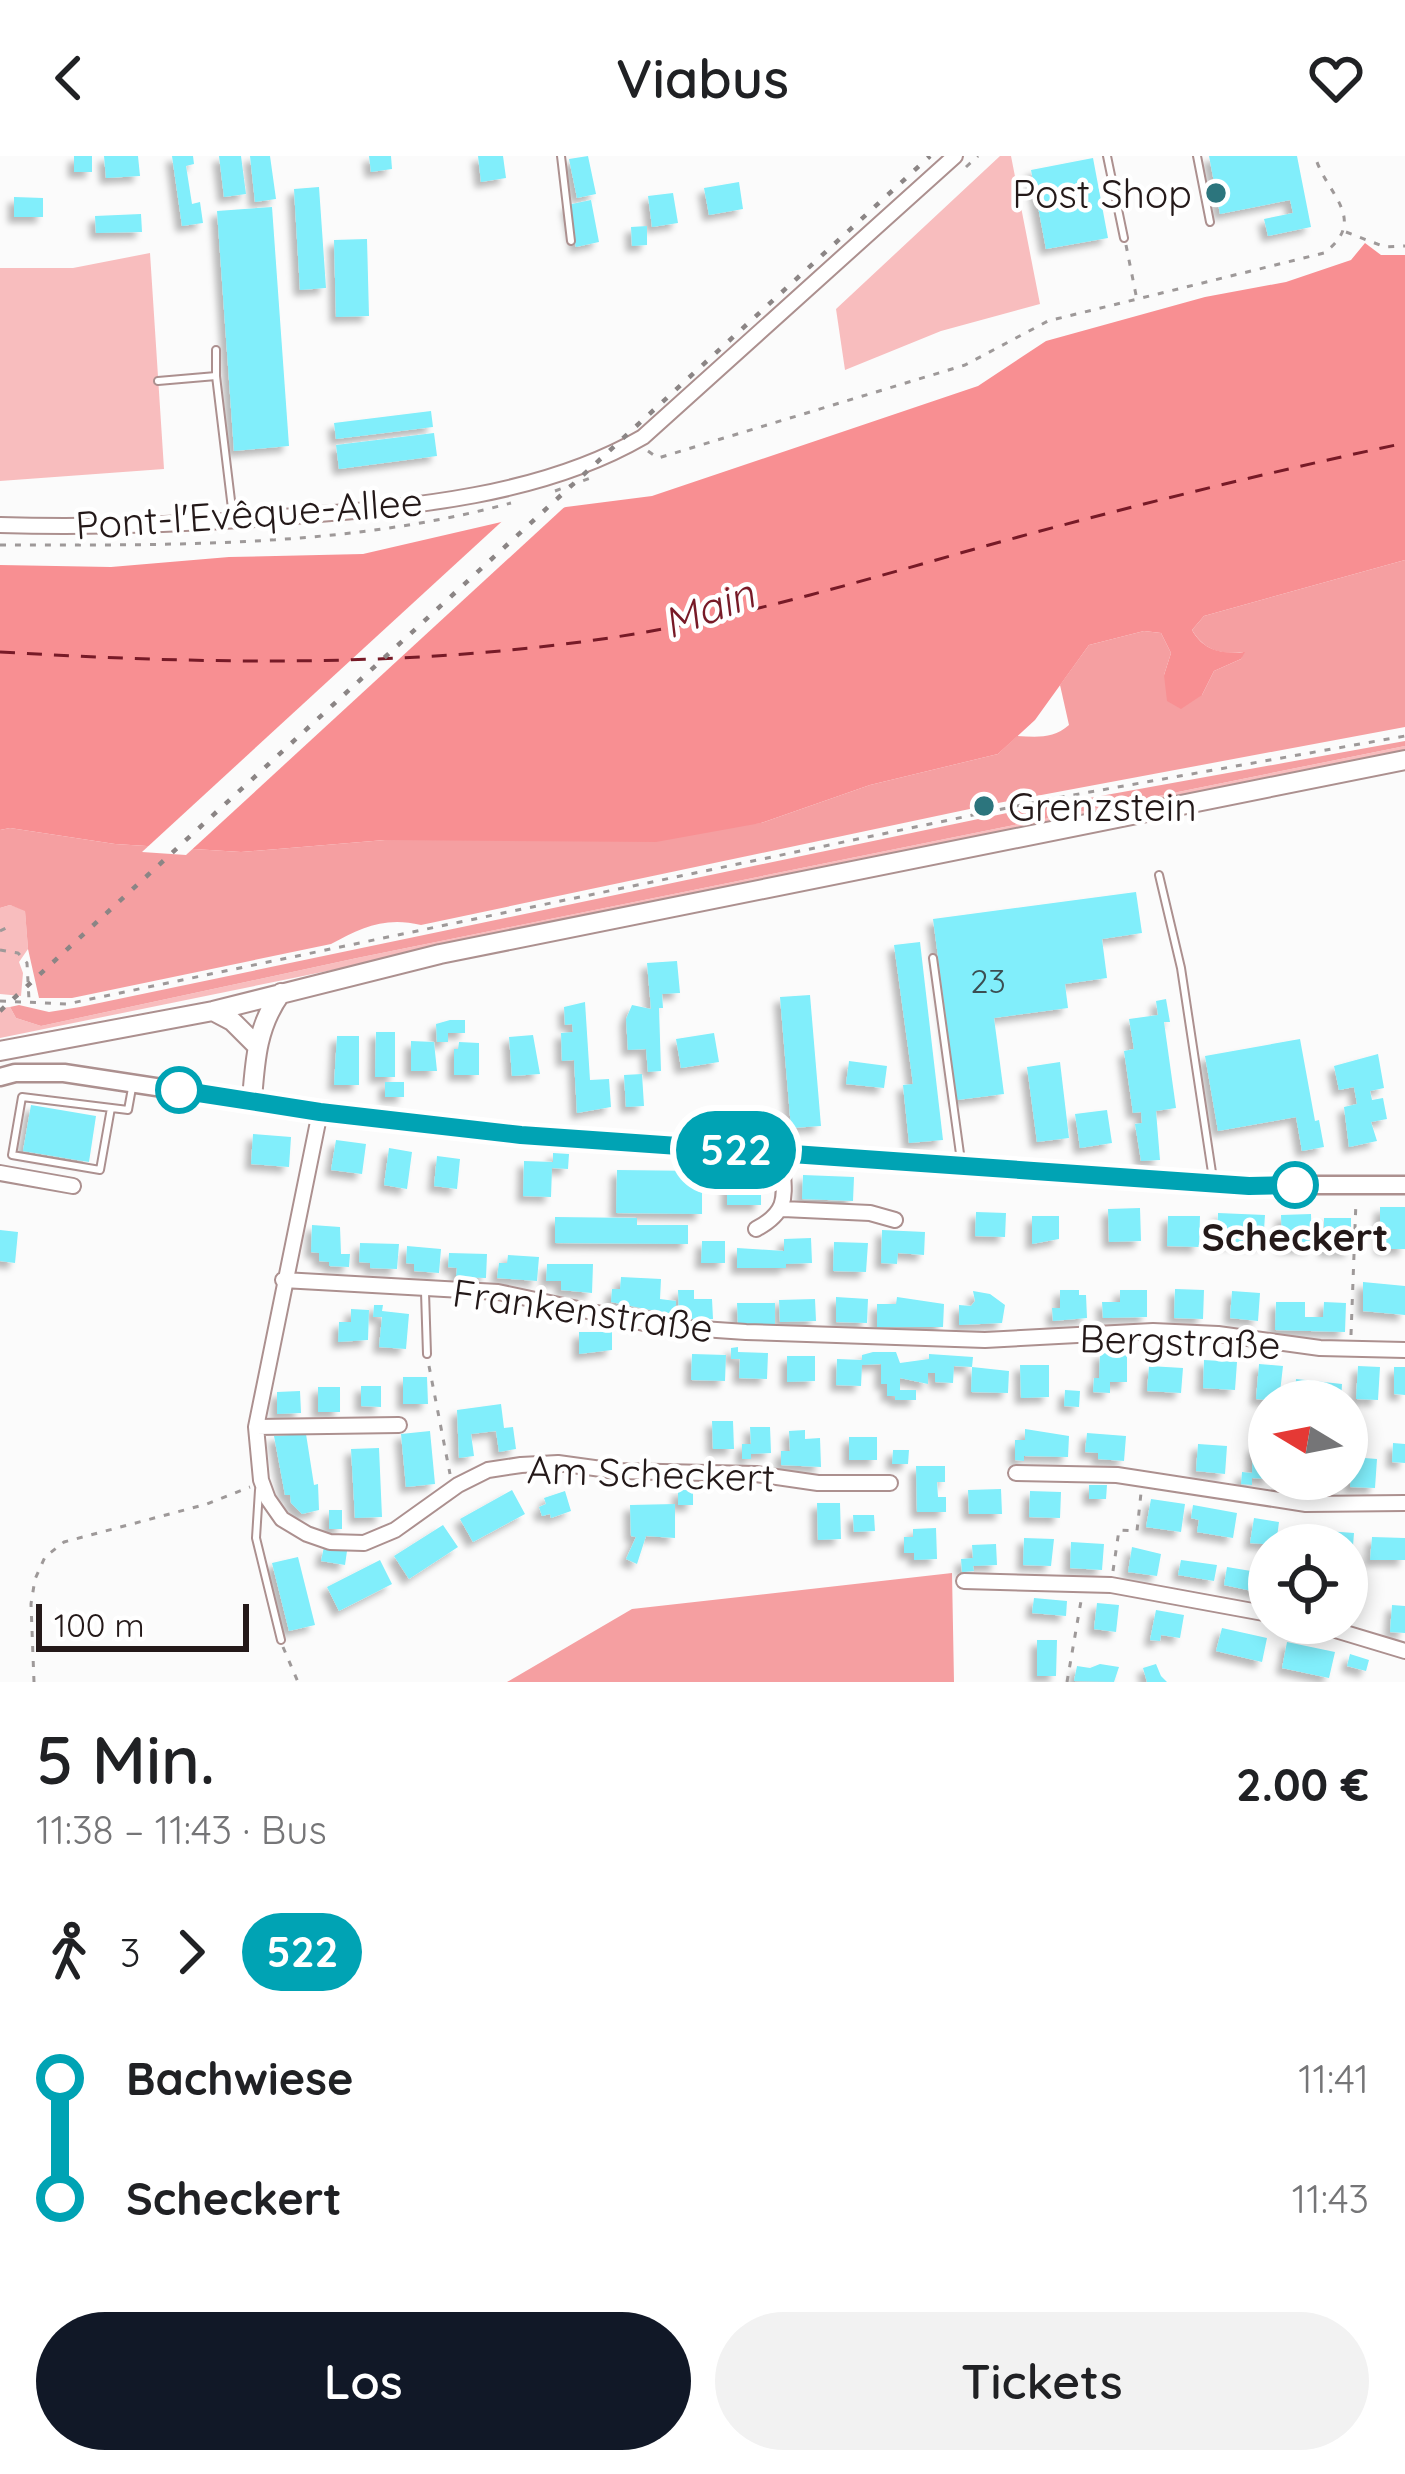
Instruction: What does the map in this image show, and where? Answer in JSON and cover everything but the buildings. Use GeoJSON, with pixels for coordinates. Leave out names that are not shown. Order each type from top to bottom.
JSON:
{"type":"FeatureCollection","features":[{"type":"Feature","properties":{"kind":"main road"},"geometry":{"type":"LineString","coordinates":[[0,1051],[213,1011],[440,954],[1405,760]]}},
{"type":"Feature","properties":{"kind":"main road"},"geometry":{"type":"LineString","coordinates":[[252,1100],[256,1045],[280,993]]}},
{"type":"Feature","properties":{"kind":"main road"},"geometry":{"type":"LineString","coordinates":[[213,1011],[256,1045]]}},
{"type":"Feature","properties":{"kind":"street","name":"Pont-l'Evêque-Allee"},"geometry":{"type":"LineString","coordinates":[[0,525],[119,528],[394,508],[561,473],[644,437],[958,163]]}},
{"type":"Feature","properties":{"kind":"street"},"geometry":{"type":"LineString","coordinates":[[0,1077],[44,1071],[320,1112],[526,1135],[1214,1183],[1405,1184]]}},
{"type":"Feature","properties":{"kind":"street"},"geometry":{"type":"LineString","coordinates":[[261,1480],[256,1427],[320,1112]]}},
{"type":"Feature","properties":{"kind":"street"},"geometry":{"type":"LineString","coordinates":[[756,1229],[777,1218],[783,1209],[782,1152]]}},
{"type":"Feature","properties":{"kind":"street"},"geometry":{"type":"LineString","coordinates":[[0,1173],[73,1186]]}},
{"type":"Feature","properties":{"kind":"street"},"geometry":{"type":"LineString","coordinates":[[783,1209],[870,1213],[895,1220]]}},
{"type":"Feature","properties":{"kind":"street","name":"Frankenstraße"},"geometry":{"type":"LineString","coordinates":[[283,1280],[534,1298],[658,1326],[954,1340]]}},
{"type":"Feature","properties":{"kind":"street","name":"Bergstraße"},"geometry":{"type":"LineString","coordinates":[[954,1340],[1154,1331],[1405,1350]]}},
{"type":"Feature","properties":{"kind":"street"},"geometry":{"type":"LineString","coordinates":[[256,1427],[399,1425]]}},
{"type":"Feature","properties":{"kind":"street","name":"Am Scheckert"},"geometry":{"type":"LineString","coordinates":[[261,1480],[283,1519],[307,1534],[348,1545],[395,1530],[458,1485],[488,1470],[558,1463],[616,1471],[890,1483]]}},
{"type":"Feature","properties":{"kind":"street"},"geometry":{"type":"LineString","coordinates":[[1016,1473],[1143,1478],[1306,1504],[1405,1503]]}},
{"type":"Feature","properties":{"kind":"street"},"geometry":{"type":"LineString","coordinates":[[964,1581],[1111,1585],[1248,1610]]}},
{"type":"Feature","properties":{"kind":"street"},"geometry":{"type":"LineString","coordinates":[[1368,1640],[1405,1651]]}},
{"type":"Feature","properties":{"kind":"lane"},"geometry":{"type":"LineString","coordinates":[[562,156],[571,241]]}},
{"type":"Feature","properties":{"kind":"lane"},"geometry":{"type":"LineString","coordinates":[[1107,156],[1124,238]]}},
{"type":"Feature","properties":{"kind":"lane"},"geometry":{"type":"LineString","coordinates":[[1197,156],[1210,222]]}},
{"type":"Feature","properties":{"kind":"lane"},"geometry":{"type":"LineString","coordinates":[[216,350],[233,521]]}},
{"type":"Feature","properties":{"kind":"lane"},"geometry":{"type":"LineString","coordinates":[[158,381],[216,376]]}},
{"type":"Feature","properties":{"kind":"lane"},"geometry":{"type":"LineString","coordinates":[[1159,875],[1181,968],[1214,1183]]}},
{"type":"Feature","properties":{"kind":"lane"},"geometry":{"type":"LineString","coordinates":[[933,958],[961,1164]]}},
{"type":"Feature","properties":{"kind":"lane"},"geometry":{"type":"LineString","coordinates":[[111,1108],[100,1170],[12,1155],[22,1097],[128,1110],[133,1084]]}},
{"type":"Feature","properties":{"kind":"lane"},"geometry":{"type":"LineString","coordinates":[[425,1288],[427,1354]]}},
{"type":"Feature","properties":{"kind":"lane"},"geometry":{"type":"LineString","coordinates":[[261,1480],[256,1538],[281,1640]]}},
{"type":"Feature","properties":{"kind":"path"},"geometry":{"type":"LineString","coordinates":[[958,163],[978,156]]}},
{"type":"Feature","properties":{"kind":"path"},"geometry":{"type":"LineString","coordinates":[[1315,156],[1321,180],[1338,196],[1344,232]]}},
{"type":"Feature","properties":{"kind":"path"},"geometry":{"type":"LineString","coordinates":[[1344,232],[1384,247],[1405,246]]}},
{"type":"Feature","properties":{"kind":"path"},"geometry":{"type":"LineString","coordinates":[[647,449],[658,458],[845,403],[965,365],[1048,321],[1324,253],[1344,232]]}},
{"type":"Feature","properties":{"kind":"path"},"geometry":{"type":"LineString","coordinates":[[1124,238],[1136,296]]}},
{"type":"Feature","properties":{"kind":"path"},"geometry":{"type":"LineString","coordinates":[[541,494],[601,474]]}},
{"type":"Feature","properties":{"kind":"path"},"geometry":{"type":"LineString","coordinates":[[0,545],[353,536],[519,501]]}},
{"type":"Feature","properties":{"kind":"path"},"geometry":{"type":"LineString","coordinates":[[0,1001],[68,1004],[1045,800],[1405,736]]}},
{"type":"Feature","properties":{"kind":"path"},"geometry":{"type":"LineString","coordinates":[[0,950],[18,953],[27,963],[29,1001]]}},
{"type":"Feature","properties":{"kind":"path"},"geometry":{"type":"LineString","coordinates":[[1350,1349],[1356,1185]]}},
{"type":"Feature","properties":{"kind":"path"},"geometry":{"type":"LineString","coordinates":[[427,1354],[449,1473],[458,1485]]}},
{"type":"Feature","properties":{"kind":"path"},"geometry":{"type":"LineString","coordinates":[[1111,1585],[1119,1530],[1137,1532],[1143,1478]]}},
{"type":"Feature","properties":{"kind":"path"},"geometry":{"type":"LineString","coordinates":[[34,1682],[31,1604],[45,1557],[64,1542],[207,1504],[261,1480]]}},
{"type":"Feature","properties":{"kind":"path"},"geometry":{"type":"LineString","coordinates":[[1067,1682],[1082,1583]]}},
{"type":"Feature","properties":{"kind":"path"},"geometry":{"type":"LineString","coordinates":[[281,1640],[298,1682]]}},
{"type":"Feature","properties":{"kind":"shaded area"},"geometry":{"type":"Polygon","coordinates":[[[1000,156],[1011,156],[1040,304],[941,331],[845,370],[836,309],[1000,156]]]}},
{"type":"Feature","properties":{"kind":"shaded area"},"geometry":{"type":"Polygon","coordinates":[[[150,253],[164,469],[0,481],[0,268],[73,268],[150,253]]]}},
{"type":"Feature","properties":{"kind":"shaded area"},"geometry":{"type":"Polygon","coordinates":[[[1405,560],[1405,727],[998,803],[421,925],[384,923],[331,944],[72,998],[39,998],[25,911],[10,905],[0,908],[0,830],[10,828],[115,844],[241,852],[385,840],[761,823],[870,785],[998,754],[1017,736],[1063,730],[1069,725],[1060,685],[1089,645],[1144,631],[1161,633],[1171,653],[1164,675],[1202,695],[1214,671],[1241,659],[1243,652],[1207,647],[1192,630],[1204,616],[1405,560]]]}},
{"type":"Feature","properties":{"kind":"shaded area"},"geometry":{"type":"Polygon","coordinates":[[[1405,741],[1405,746],[41,1026],[16,1018],[10,1007],[49,1012],[80,1007],[1007,813],[1405,741]]]}},
{"type":"Feature","properties":{"kind":"shaded area"},"geometry":{"type":"Polygon","coordinates":[[[1405,746],[1405,751],[0,1038],[0,1008],[10,1007],[16,1018],[41,1026],[1405,746]]]}},
{"type":"Feature","properties":{"kind":"shaded area"},"geometry":{"type":"Polygon","coordinates":[[[10,905],[25,910],[28,949],[19,962],[21,996],[0,994],[0,908],[10,905]]]}},
{"type":"Feature","properties":{"kind":"shaded area"},"geometry":{"type":"Polygon","coordinates":[[[952,1573],[954,1682],[507,1682],[632,1609],[952,1573]]]}},
{"type":"Feature","properties":{"kind":"water","name":"Main"},"geometry":{"type":"Polygon","coordinates":[[[1365,243],[1381,255],[1405,255],[1405,560],[1204,616],[1192,630],[1202,643],[1221,651],[1245,652],[1241,659],[1214,671],[1202,695],[1181,709],[1167,701],[1164,675],[1171,653],[1161,633],[1144,631],[1089,645],[1035,720],[998,754],[870,785],[761,823],[656,842],[385,840],[241,852],[0,830],[0,565],[111,567],[229,557],[363,554],[566,507],[652,496],[978,386],[1046,341],[1205,297],[1286,282],[1351,260],[1365,243]]]}},
{"type":"Feature","properties":{"kind":"pier"},"geometry":{"type":"Polygon","coordinates":[[[571,501],[186,855],[142,852],[511,513],[571,501]]]}},
{"type":"Feature","properties":{"kind":"ferry route"},"geometry":{"type":"LineString","coordinates":[[0,652],[305,661],[457,655],[609,638],[753,609],[1144,504],[1405,443]]}},
{"type":"Feature","properties":{"kind":"railway"},"geometry":{"type":"LineString","coordinates":[[0,1011],[930,156]]}},
{"type":"Feature","properties":{"kind":"bus line","name":"522"},"geometry":{"type":"LineString","coordinates":[[179,1090],[320,1112],[601,1142],[1249,1186],[1295,1185]]}},
{"type":"Feature","properties":{"kind":"place","name":"Post Shop"},"geometry":{"type":"Point","coordinates":[1216,193]}},
{"type":"Feature","properties":{"kind":"place","name":"Grenzstein"},"geometry":{"type":"Point","coordinates":[984,806]}},
{"type":"Feature","properties":{"kind":"place","name":"Scheckert"},"geometry":{"type":"Point","coordinates":[1295,1185]}}]}
